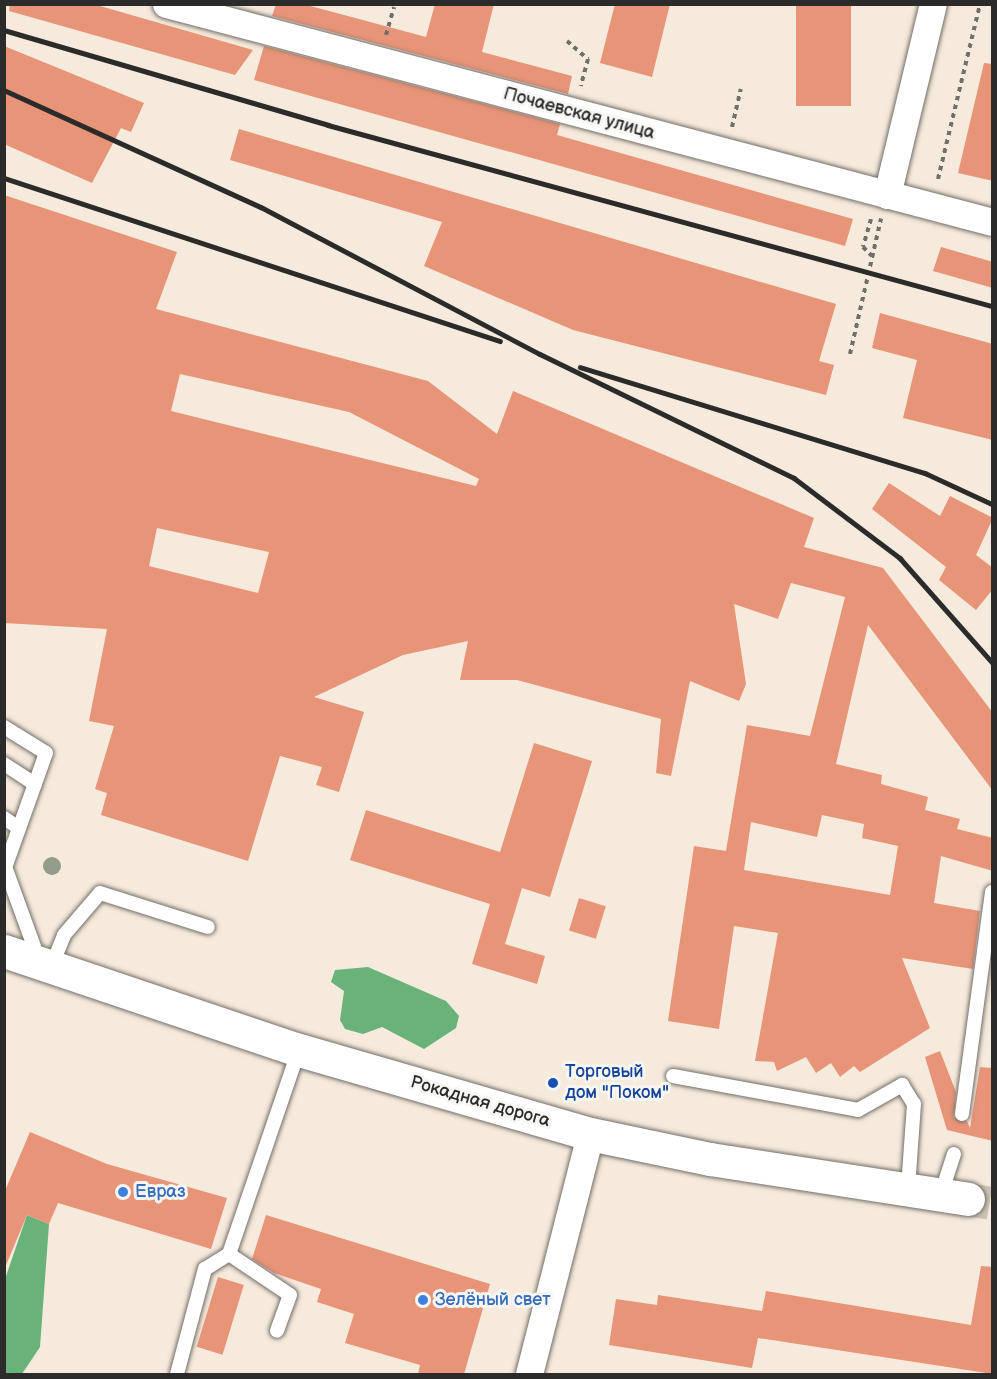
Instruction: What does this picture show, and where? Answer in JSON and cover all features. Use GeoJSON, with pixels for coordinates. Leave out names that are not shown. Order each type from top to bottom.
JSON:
{"type":"FeatureCollection","features":[{"type":"Feature","properties":{"kind":"main road","name":"Рокадная дорога"},"geometry":{"type":"LineString","coordinates":[[4,951],[46,963],[299,1050],[590,1134],[710,1159],[908,1188],[973,1200]]}},
{"type":"Feature","properties":{"kind":"street","name":"Почаевская улица"},"geometry":{"type":"LineString","coordinates":[[166,4],[725,153],[884,206],[931,206],[993,222]]}},
{"type":"Feature","properties":{"kind":"street"},"geometry":{"type":"LineString","coordinates":[[884,206],[933,4]]}},
{"type":"Feature","properties":{"kind":"street"},"geometry":{"type":"LineString","coordinates":[[529,1374],[590,1134]]}},
{"type":"Feature","properties":{"kind":"lane"},"geometry":{"type":"LineString","coordinates":[[4,727],[46,753],[5,864],[46,963]]}},
{"type":"Feature","properties":{"kind":"lane"},"geometry":{"type":"LineString","coordinates":[[4,765],[35,784]]}},
{"type":"Feature","properties":{"kind":"lane"},"geometry":{"type":"LineString","coordinates":[[4,818],[19,828]]}},
{"type":"Feature","properties":{"kind":"lane"},"geometry":{"type":"LineString","coordinates":[[46,963],[64,935],[100,892],[208,927]]}},
{"type":"Feature","properties":{"kind":"lane"},"geometry":{"type":"LineString","coordinates":[[962,1114],[993,892]]}},
{"type":"Feature","properties":{"kind":"lane"},"geometry":{"type":"LineString","coordinates":[[177,1374],[205,1269],[229,1254],[299,1050]]}},
{"type":"Feature","properties":{"kind":"lane"},"geometry":{"type":"LineString","coordinates":[[673,1076],[858,1110],[902,1084],[914,1104],[908,1188]]}},
{"type":"Feature","properties":{"kind":"lane"},"geometry":{"type":"LineString","coordinates":[[954,1154],[973,1200]]}},
{"type":"Feature","properties":{"kind":"lane"},"geometry":{"type":"LineString","coordinates":[[229,1254],[290,1295],[277,1331]]}},
{"type":"Feature","properties":{"kind":"path"},"geometry":{"type":"LineString","coordinates":[[931,206],[980,4]]}},
{"type":"Feature","properties":{"kind":"path"},"geometry":{"type":"LineString","coordinates":[[567,41],[588,59],[573,112]]}},
{"type":"Feature","properties":{"kind":"path"},"geometry":{"type":"LineString","coordinates":[[725,153],[741,89]]}},
{"type":"Feature","properties":{"kind":"path"},"geometry":{"type":"LineString","coordinates":[[872,256],[863,247],[869,219],[884,206]]}},
{"type":"Feature","properties":{"kind":"path"},"geometry":{"type":"LineString","coordinates":[[850,354],[878,233]]}},
{"type":"Feature","properties":{"kind":"green space"},"geometry":{"type":"Polygon","coordinates":[[[368,967],[446,1001],[459,1016],[456,1028],[424,1049],[382,1027],[363,1034],[345,1029],[340,1020],[344,991],[331,982],[335,970],[368,967]]]}},
{"type":"Feature","properties":{"kind":"green space"},"geometry":{"type":"Polygon","coordinates":[[[27,1215],[49,1224],[40,1347],[22,1374],[5,1374],[5,1279],[27,1215]]]}},
{"type":"Feature","properties":{"kind":"building"},"geometry":{"type":"Polygon","coordinates":[[[10,4],[93,4],[253,50],[235,75],[9,11],[10,4]]]}},
{"type":"Feature","properties":{"kind":"building"},"geometry":{"type":"Polygon","coordinates":[[[276,4],[303,4],[426,37],[435,4],[494,4],[482,52],[572,76],[568,94],[272,16],[276,4]]]}},
{"type":"Feature","properties":{"kind":"building"},"geometry":{"type":"Polygon","coordinates":[[[615,4],[670,4],[652,77],[600,63],[615,4]]]}},
{"type":"Feature","properties":{"kind":"building"},"geometry":{"type":"Polygon","coordinates":[[[796,4],[851,4],[851,106],[796,106],[796,4]]]}},
{"type":"Feature","properties":{"kind":"building"},"geometry":{"type":"Polygon","coordinates":[[[4,46],[144,103],[131,132],[121,128],[92,183],[4,144],[4,46]]]}},
{"type":"Feature","properties":{"kind":"building"},"geometry":{"type":"Polygon","coordinates":[[[264,46],[560,124],[557,135],[853,219],[845,246],[254,80],[264,46]]]}},
{"type":"Feature","properties":{"kind":"building"},"geometry":{"type":"Polygon","coordinates":[[[984,63],[993,64],[993,181],[958,173],[984,63]]]}},
{"type":"Feature","properties":{"kind":"building"},"geometry":{"type":"Polygon","coordinates":[[[239,129],[836,304],[819,361],[834,365],[826,395],[573,330],[424,266],[442,222],[230,160],[239,129]]]}},
{"type":"Feature","properties":{"kind":"building"},"geometry":{"type":"Polygon","coordinates":[[[4,195],[177,252],[156,309],[428,381],[497,434],[513,391],[814,518],[804,547],[883,568],[993,713],[993,791],[868,625],[836,764],[882,775],[881,784],[928,797],[925,810],[960,819],[957,829],[993,838],[993,871],[941,856],[934,903],[980,911],[973,969],[902,958],[930,1028],[860,1072],[854,1066],[840,1077],[831,1063],[816,1073],[806,1057],[777,1071],[774,1062],[755,1061],[778,933],[734,926],[719,1029],[668,1021],[694,846],[726,851],[747,725],[810,736],[845,597],[791,583],[778,619],[734,604],[746,684],[739,701],[690,681],[671,776],[656,773],[661,719],[517,680],[460,680],[468,641],[403,655],[314,697],[364,712],[339,792],[316,785],[322,767],[280,756],[248,861],[101,815],[107,793],[95,789],[114,726],[89,721],[107,629],[4,623],[4,195]],[[180,374],[171,411],[476,486],[479,479],[349,412],[180,374]],[[157,528],[149,566],[258,593],[269,552],[157,528]],[[822,815],[817,837],[751,822],[744,870],[890,895],[898,846],[862,838],[864,824],[822,815]]]}},
{"type":"Feature","properties":{"kind":"building"},"geometry":{"type":"Polygon","coordinates":[[[941,247],[993,262],[993,288],[933,271],[941,247]]]}},
{"type":"Feature","properties":{"kind":"building"},"geometry":{"type":"Polygon","coordinates":[[[880,313],[993,344],[993,440],[903,418],[917,360],[872,348],[880,313]]]}},
{"type":"Feature","properties":{"kind":"building"},"geometry":{"type":"Polygon","coordinates":[[[889,483],[940,516],[950,496],[993,518],[976,555],[993,568],[993,589],[976,610],[939,580],[946,567],[872,509],[889,483]]]}},
{"type":"Feature","properties":{"kind":"building"},"geometry":{"type":"Polygon","coordinates":[[[534,743],[592,761],[550,897],[522,888],[505,944],[545,956],[537,984],[472,964],[490,904],[350,860],[366,810],[500,852],[534,743]]]}},
{"type":"Feature","properties":{"kind":"building"},"geometry":{"type":"Polygon","coordinates":[[[579,898],[606,906],[596,939],[569,931],[579,898]]]}},
{"type":"Feature","properties":{"kind":"building"},"geometry":{"type":"Polygon","coordinates":[[[940,1051],[956,1092],[954,1117],[967,1121],[970,1128],[980,1067],[993,1068],[993,1141],[947,1130],[925,1057],[940,1051]]]}},
{"type":"Feature","properties":{"kind":"building"},"geometry":{"type":"Polygon","coordinates":[[[30,1132],[107,1164],[227,1198],[211,1249],[58,1203],[49,1224],[27,1215],[4,1270],[4,1193],[30,1132]]]}},
{"type":"Feature","properties":{"kind":"building"},"geometry":{"type":"Polygon","coordinates":[[[266,1215],[490,1284],[464,1374],[418,1374],[420,1365],[345,1343],[354,1314],[317,1302],[321,1289],[274,1273],[252,1259],[266,1215]]]}},
{"type":"Feature","properties":{"kind":"building"},"geometry":{"type":"Polygon","coordinates":[[[981,1266],[993,1267],[993,1374],[758,1338],[752,1368],[609,1345],[616,1299],[657,1305],[658,1295],[762,1311],[766,1291],[971,1325],[981,1266]]]}},
{"type":"Feature","properties":{"kind":"building"},"geometry":{"type":"Polygon","coordinates":[[[218,1277],[244,1285],[222,1355],[197,1347],[218,1277]]]}},
{"type":"Feature","properties":{"kind":"tunnel"},"geometry":{"type":"LineString","coordinates":[[968,1199],[990,1203]]}},
{"type":"Feature","properties":{"kind":"railway"},"geometry":{"type":"LineString","coordinates":[[4,30],[328,125],[992,306]]}},
{"type":"Feature","properties":{"kind":"railway"},"geometry":{"type":"LineString","coordinates":[[4,90],[261,207],[540,354],[794,478],[900,558],[992,662]]}},
{"type":"Feature","properties":{"kind":"railway"},"geometry":{"type":"LineString","coordinates":[[4,178],[500,341]]}},
{"type":"Feature","properties":{"kind":"railway"},"geometry":{"type":"LineString","coordinates":[[580,367],[925,473],[992,504]]}},
{"type":"Feature","properties":{"kind":"place","name":"Торговый дом \"Поком\""},"geometry":{"type":"Point","coordinates":[553,1083]}},
{"type":"Feature","properties":{"kind":"place","name":"Евраз"},"geometry":{"type":"Point","coordinates":[123,1192]}},
{"type":"Feature","properties":{"kind":"place","name":"Зелёный свет"},"geometry":{"type":"Point","coordinates":[423,1300]}}]}
